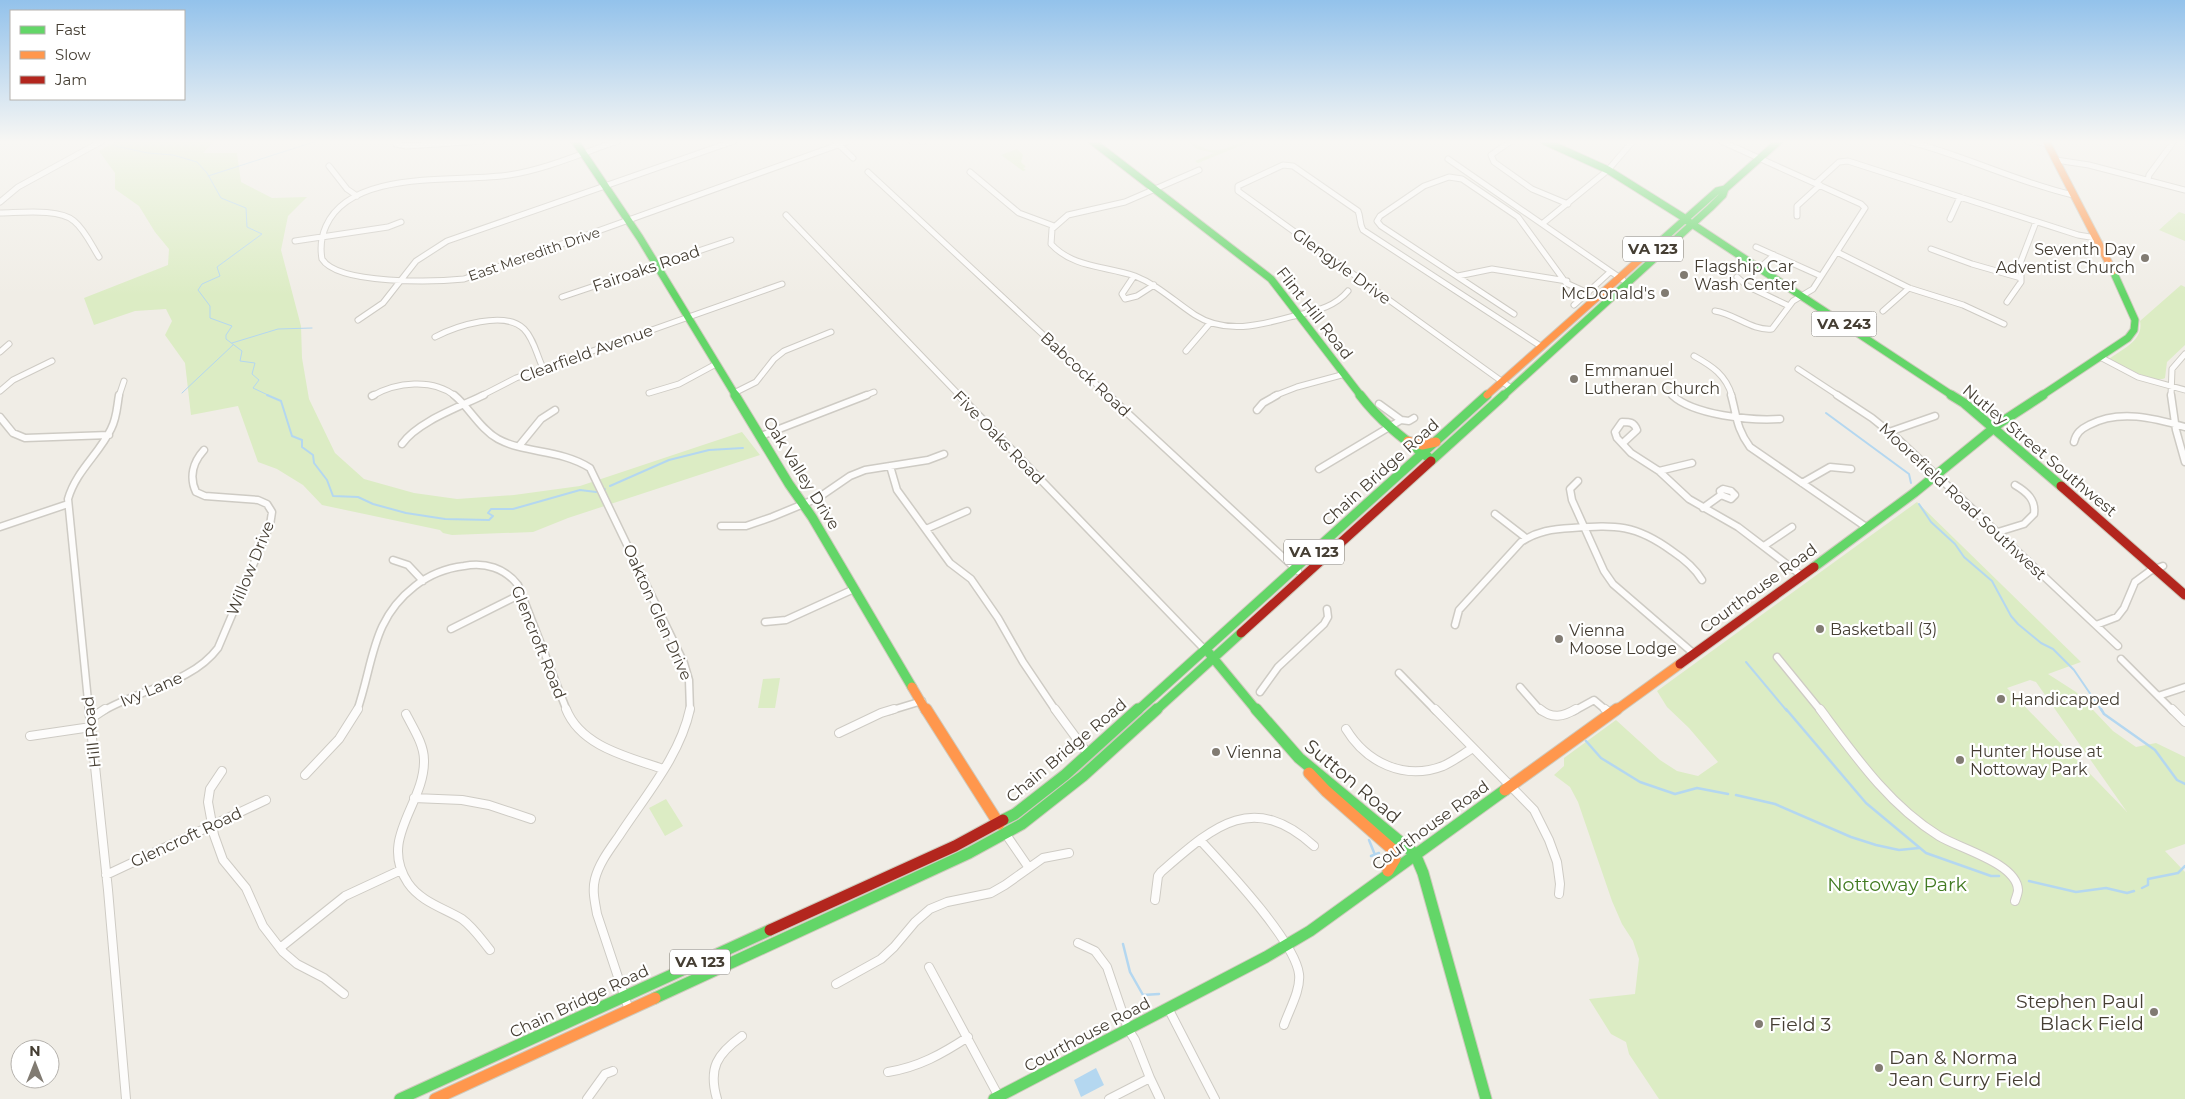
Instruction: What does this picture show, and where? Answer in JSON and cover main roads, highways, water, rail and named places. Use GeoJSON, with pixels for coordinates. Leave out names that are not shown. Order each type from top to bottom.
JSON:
{"type":"FeatureCollection","features":[{"type":"Feature","properties":{"kind":"water"},"geometry":{"type":"Polygon","coordinates":[[[1096,1068],[1104,1085],[1081,1097],[1074,1080],[1096,1068]]]}},
{"type":"Feature","properties":{"kind":"waterway"},"geometry":{"type":"LineString","coordinates":[[218,192],[221,198],[246,208],[247,227],[262,234],[217,267],[220,276],[202,284],[198,290],[210,306],[210,318],[232,326],[226,335],[226,339],[242,351],[240,361],[255,363],[252,374],[259,380],[253,388],[270,396]]}},
{"type":"Feature","properties":{"kind":"waterway"},"geometry":{"type":"LineString","coordinates":[[232,343],[278,329],[312,328]]}},
{"type":"Feature","properties":{"kind":"waterway"},"geometry":{"type":"LineString","coordinates":[[182,393],[233,345]]}},
{"type":"Feature","properties":{"kind":"waterway"},"geometry":{"type":"LineString","coordinates":[[267,395],[281,401],[292,436],[302,440],[302,447],[313,455],[314,463],[327,480],[333,496],[358,497],[373,504],[406,513],[445,519],[489,520],[493,516],[488,513],[491,509],[513,509],[580,490],[596,492],[605,489]]}},
{"type":"Feature","properties":{"kind":"waterway"},"geometry":{"type":"LineString","coordinates":[[1826,413],[1909,474],[1911,483]]}},
{"type":"Feature","properties":{"kind":"waterway"},"geometry":{"type":"LineString","coordinates":[[610,486],[669,460],[709,450],[743,448]]}},
{"type":"Feature","properties":{"kind":"waterway"},"geometry":{"type":"LineString","coordinates":[[1919,504],[1931,522],[1955,544],[1964,557],[1992,581],[2011,616],[2018,624],[2041,643],[2053,649],[2074,670],[2102,711]]}},
{"type":"Feature","properties":{"kind":"waterway"},"geometry":{"type":"LineString","coordinates":[[1746,662],[1787,711]]}},
{"type":"Feature","properties":{"kind":"waterway"},"geometry":{"type":"LineString","coordinates":[[1786,709],[1866,803],[1926,853],[1991,876],[1999,876]]}},
{"type":"Feature","properties":{"kind":"waterway"},"geometry":{"type":"LineString","coordinates":[[2101,709],[2104,714],[2155,750],[2177,780],[2185,784]]}},
{"type":"Feature","properties":{"kind":"waterway"},"geometry":{"type":"LineString","coordinates":[[1586,741],[1601,758],[1640,782],[1675,794],[1697,788],[1728,794]]}},
{"type":"Feature","properties":{"kind":"waterway"},"geometry":{"type":"LineString","coordinates":[[1736,795],[1775,804],[1851,837],[1876,845],[1899,850],[1919,848]]}},
{"type":"Feature","properties":{"kind":"waterway"},"geometry":{"type":"LineString","coordinates":[[1369,840],[1375,855]]}},
{"type":"Feature","properties":{"kind":"waterway"},"geometry":{"type":"LineString","coordinates":[[1375,855],[1379,853]]}},
{"type":"Feature","properties":{"kind":"waterway"},"geometry":{"type":"LineString","coordinates":[[1371,856],[1375,855]]}},
{"type":"Feature","properties":{"kind":"waterway"},"geometry":{"type":"LineString","coordinates":[[2142,888],[2148,885],[2148,879],[2178,873],[2185,866]]}},
{"type":"Feature","properties":{"kind":"waterway"},"geometry":{"type":"LineString","coordinates":[[2029,881],[2076,892],[2106,888],[2127,893],[2134,891]]}},
{"type":"Feature","properties":{"kind":"waterway"},"geometry":{"type":"LineString","coordinates":[[1123,944],[1130,972],[1143,995],[1159,994]]}},
{"type":"Feature","properties":{"kind":"place","name":"Seventh Day Adventist Church"},"geometry":{"type":"Point","coordinates":[2145,258]}},
{"type":"Feature","properties":{"kind":"place","name":"Flagship Car Wash Center"},"geometry":{"type":"Point","coordinates":[1684,275]}},
{"type":"Feature","properties":{"kind":"place","name":"McDonald's"},"geometry":{"type":"Point","coordinates":[1665,293]}},
{"type":"Feature","properties":{"kind":"place","name":"Emmanuel Lutheran Church"},"geometry":{"type":"Point","coordinates":[1574,379]}},
{"type":"Feature","properties":{"kind":"place","name":"Basketball (3)"},"geometry":{"type":"Point","coordinates":[1820,629]}},
{"type":"Feature","properties":{"kind":"place","name":"Vienna Moose Lodge"},"geometry":{"type":"Point","coordinates":[1559,639]}},
{"type":"Feature","properties":{"kind":"place","name":"Handicapped"},"geometry":{"type":"Point","coordinates":[2001,699]}},
{"type":"Feature","properties":{"kind":"place","name":"Vienna"},"geometry":{"type":"Point","coordinates":[1216,752]}},
{"type":"Feature","properties":{"kind":"place","name":"Hunter House at Nottoway Park"},"geometry":{"type":"Point","coordinates":[1960,760]}},
{"type":"Feature","properties":{"kind":"place","name":"Stephen Paul Black Field"},"geometry":{"type":"Point","coordinates":[2154,1012]}},
{"type":"Feature","properties":{"kind":"place","name":"Field 3"},"geometry":{"type":"Point","coordinates":[1759,1024]}},
{"type":"Feature","properties":{"kind":"place","name":"Dan & Norma Jean Curry Field"},"geometry":{"type":"Point","coordinates":[1879,1068]}},
{"type":"Feature","properties":{"kind":"park label","name":"Nottoway Park"},"geometry":{"type":"Point","coordinates":[1897,884]}}]}
